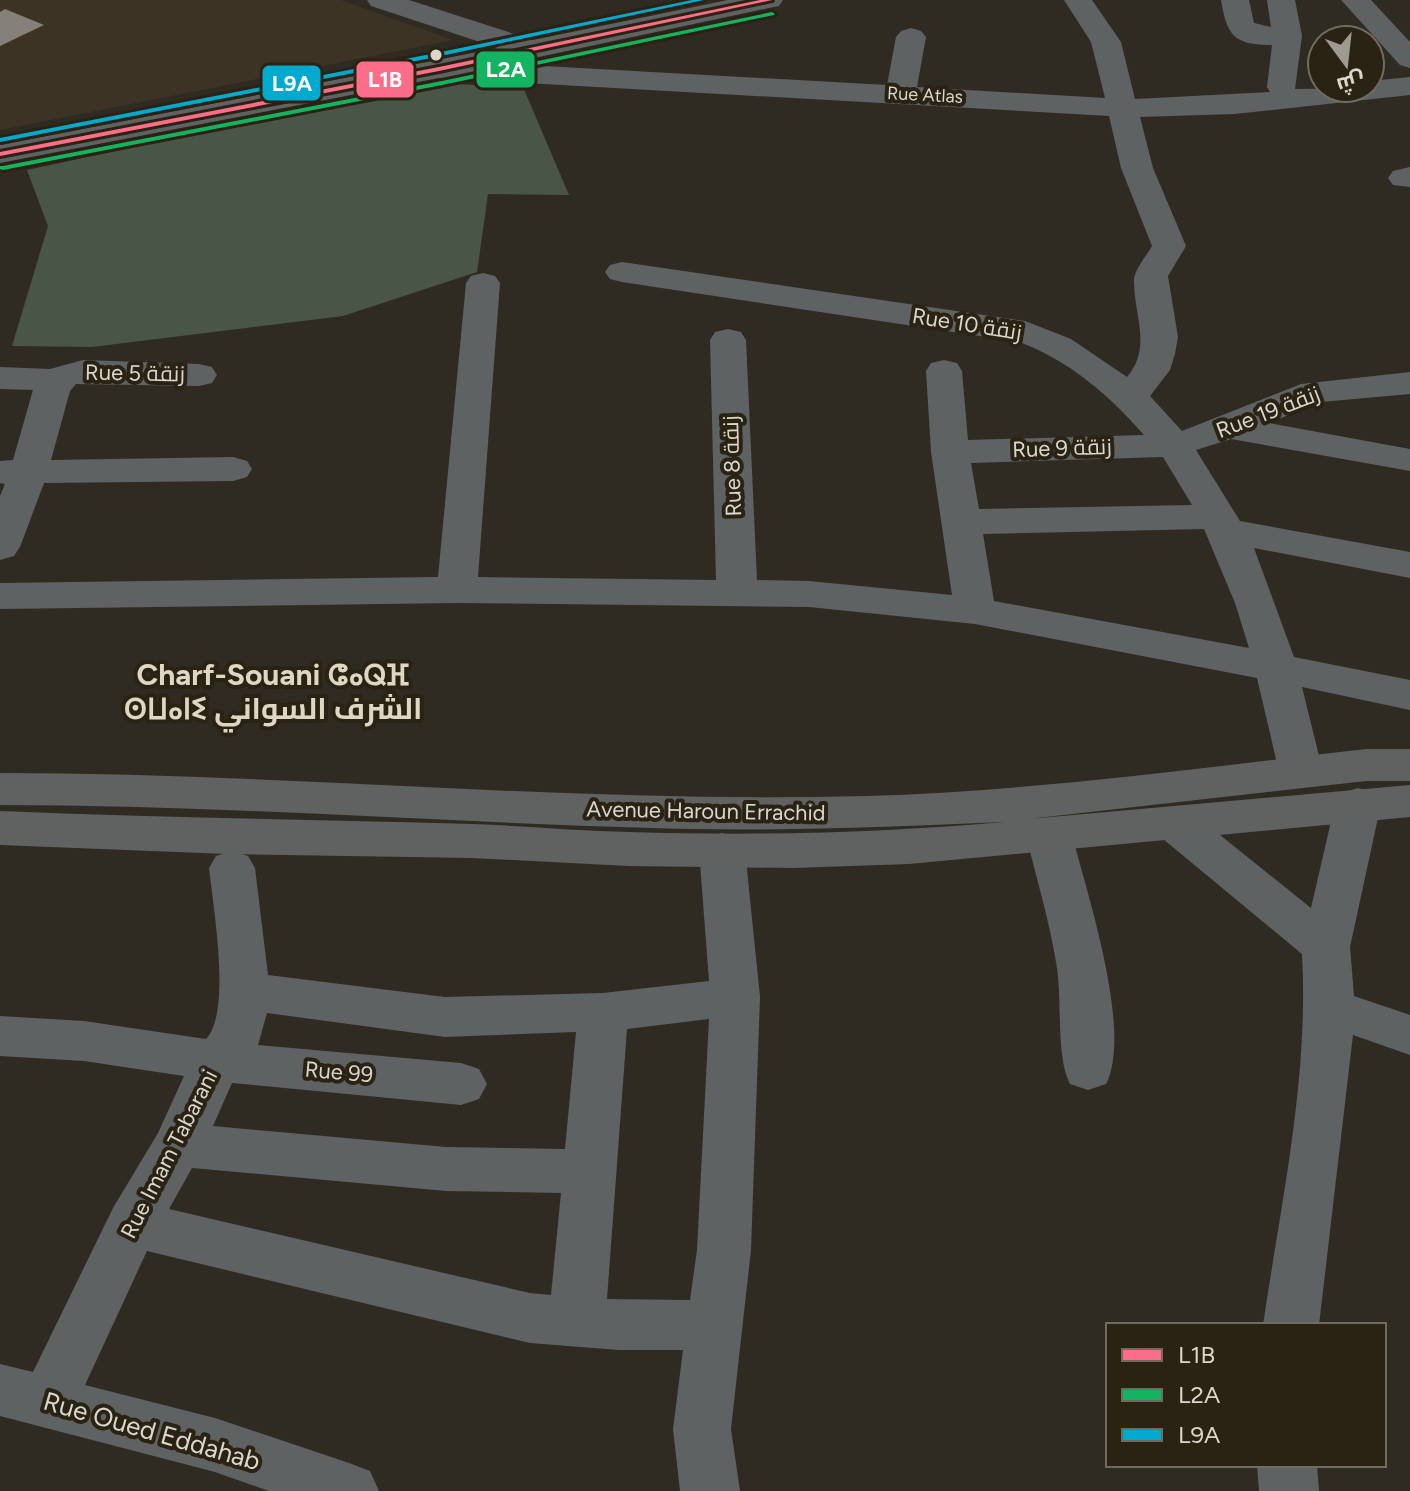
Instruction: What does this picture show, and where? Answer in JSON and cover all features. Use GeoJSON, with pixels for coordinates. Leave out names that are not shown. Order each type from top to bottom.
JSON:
{"type":"FeatureCollection","features":[{"type":"Feature","properties":{"kind":"main road","name":"Avenue Haroun Errachid"},"geometry":{"type":"LineString","coordinates":[[0,789],[145,789],[639,811],[792,814],[1013,805],[1366,765],[1410,765]]}},
{"type":"Feature","properties":{"kind":"main road","name":"Avenue Haroun Errachid"},"geometry":{"type":"LineString","coordinates":[[0,828],[722,850],[909,847],[1410,801]]}},
{"type":"Feature","properties":{"kind":"street"},"geometry":{"type":"LineString","coordinates":[[381,0],[530,49]]}},
{"type":"Feature","properties":{"kind":"street"},"geometry":{"type":"LineString","coordinates":[[462,27],[480,0]]}},
{"type":"Feature","properties":{"kind":"street"},"geometry":{"type":"LineString","coordinates":[[0,154],[439,69],[769,0]]}},
{"type":"Feature","properties":{"kind":"street"},"geometry":{"type":"LineString","coordinates":[[1078,0],[1106,42],[1137,168],[1169,246],[1151,276],[1160,337],[1157,354],[1152,370],[1131,395]]}},
{"type":"Feature","properties":{"kind":"street"},"geometry":{"type":"LineString","coordinates":[[1235,0],[1240,28],[1247,33],[1287,36]]}},
{"type":"Feature","properties":{"kind":"street"},"geometry":{"type":"LineString","coordinates":[[1281,0],[1287,36],[1282,87]]}},
{"type":"Feature","properties":{"kind":"street"},"geometry":{"type":"LineString","coordinates":[[1355,0],[1410,59]]}},
{"type":"Feature","properties":{"kind":"street"},"geometry":{"type":"LineString","coordinates":[[901,94],[911,37]]}},
{"type":"Feature","properties":{"kind":"street","name":"Rue Atlas"},"geometry":{"type":"LineString","coordinates":[[439,69],[1124,108],[1235,105],[1403,88]]}},
{"type":"Feature","properties":{"kind":"street","name":"Rue 10 زنقة"},"geometry":{"type":"LineString","coordinates":[[622,272],[1025,332],[1056,344],[1131,395],[1174,445],[1222,524],[1278,667],[1301,772]]}},
{"type":"Feature","properties":{"kind":"street"},"geometry":{"type":"LineString","coordinates":[[457,590],[483,283]]}},
{"type":"Feature","properties":{"kind":"street","name":"Rue 8 زنقة"},"geometry":{"type":"LineString","coordinates":[[728,340],[737,591]]}},
{"type":"Feature","properties":{"kind":"street","name":"Rue 5 زنقة"},"geometry":{"type":"LineString","coordinates":[[0,547],[15,472],[58,380],[66,374],[83,371],[199,375]]}},
{"type":"Feature","properties":{"kind":"street"},"geometry":{"type":"LineString","coordinates":[[944,371],[950,452],[975,611]]}},
{"type":"Feature","properties":{"kind":"street"},"geometry":{"type":"LineString","coordinates":[[0,378],[58,380]]}},
{"type":"Feature","properties":{"kind":"street","name":"Rue 19 زنقة"},"geometry":{"type":"LineString","coordinates":[[1174,445],[1229,427],[1282,402],[1314,392],[1410,383]]}},
{"type":"Feature","properties":{"kind":"street"},"geometry":{"type":"LineString","coordinates":[[1229,427],[1410,460]]}},
{"type":"Feature","properties":{"kind":"street","name":"Rue 9 زنقة"},"geometry":{"type":"LineString","coordinates":[[950,452],[1174,445]]}},
{"type":"Feature","properties":{"kind":"street"},"geometry":{"type":"LineString","coordinates":[[15,472],[233,469]]}},
{"type":"Feature","properties":{"kind":"street"},"geometry":{"type":"LineString","coordinates":[[961,522],[1222,524],[1410,565]]}},
{"type":"Feature","properties":{"kind":"street"},"geometry":{"type":"LineString","coordinates":[[0,596],[457,590],[809,594],[975,611],[1278,667],[1410,695]]}},
{"type":"Feature","properties":{"kind":"street"},"geometry":{"type":"LineString","coordinates":[[1291,1323],[1325,1076],[1330,1007],[1326,947],[1358,804]]}},
{"type":"Feature","properties":{"kind":"street"},"geometry":{"type":"LineString","coordinates":[[1173,822],[1326,947]]}},
{"type":"Feature","properties":{"kind":"street"},"geometry":{"type":"LineString","coordinates":[[1049,835],[1081,963],[1087,1012],[1088,1070]]}},
{"type":"Feature","properties":{"kind":"street"},"geometry":{"type":"LineString","coordinates":[[710,1491],[702,1429],[724,1250],[735,997],[722,850]]}},
{"type":"Feature","properties":{"kind":"street"},"geometry":{"type":"LineString","coordinates":[[217,1061],[239,1033],[241,951],[232,868]]}},
{"type":"Feature","properties":{"kind":"street"},"geometry":{"type":"LineString","coordinates":[[242,991],[445,1017],[603,1012],[735,997]]}},
{"type":"Feature","properties":{"kind":"street"},"geometry":{"type":"LineString","coordinates":[[1330,1007],[1410,1035]]}},
{"type":"Feature","properties":{"kind":"street"},"geometry":{"type":"LineString","coordinates":[[577,1321],[603,1012]]}},
{"type":"Feature","properties":{"kind":"street","name":"Rue Imam Tabarani"},"geometry":{"type":"LineString","coordinates":[[0,1036],[84,1041],[217,1061],[178,1145],[25,1396]]}},
{"type":"Feature","properties":{"kind":"street","name":"Rue 99"},"geometry":{"type":"LineString","coordinates":[[217,1061],[461,1084]]}},
{"type":"Feature","properties":{"kind":"street"},"geometry":{"type":"LineString","coordinates":[[178,1145],[446,1169],[590,1171]]}},
{"type":"Feature","properties":{"kind":"street"},"geometry":{"type":"LineString","coordinates":[[132,1224],[487,1310],[619,1325],[717,1325]]}},
{"type":"Feature","properties":{"kind":"street","name":"Rue Oued Eddahab"},"geometry":{"type":"LineString","coordinates":[[25,1396],[215,1445],[349,1491]]}},
{"type":"Feature","properties":{"kind":"street"},"geometry":{"type":"LineString","coordinates":[[1287,1467],[1289,1491]]}},
{"type":"Feature","properties":{"kind":"shaded area"},"geometry":{"type":"Polygon","coordinates":[[[0,0],[341,0],[453,40],[0,130],[0,0]]]}},
{"type":"Feature","properties":{"kind":"green space"},"geometry":{"type":"Polygon","coordinates":[[[431,83],[523,87],[569,195],[488,194],[477,272],[343,316],[92,347],[12,346],[48,226],[27,170],[431,83]]]}},
{"type":"Feature","properties":{"kind":"building"},"geometry":{"type":"Polygon","coordinates":[[[5,9],[44,25],[0,46],[0,12],[5,9]]]}},
{"type":"Feature","properties":{"kind":"transit line","name":"L9A"},"geometry":{"type":"LineString","coordinates":[[0,140],[701,0]]}},
{"type":"Feature","properties":{"kind":"transit line","name":"L1B"},"geometry":{"type":"LineString","coordinates":[[0,154],[439,69],[769,0]]}},
{"type":"Feature","properties":{"kind":"transit line","name":"L2A"},"geometry":{"type":"LineString","coordinates":[[3,168],[442,83],[772,14]]}},
{"type":"Feature","properties":{"kind":"district","name":"Charf-Souani ⵛⴰⵕⴼ ⵙⵡⴰⵏⵉ الشرف السواني"},"geometry":{"type":"Point","coordinates":[273,691]}}]}
